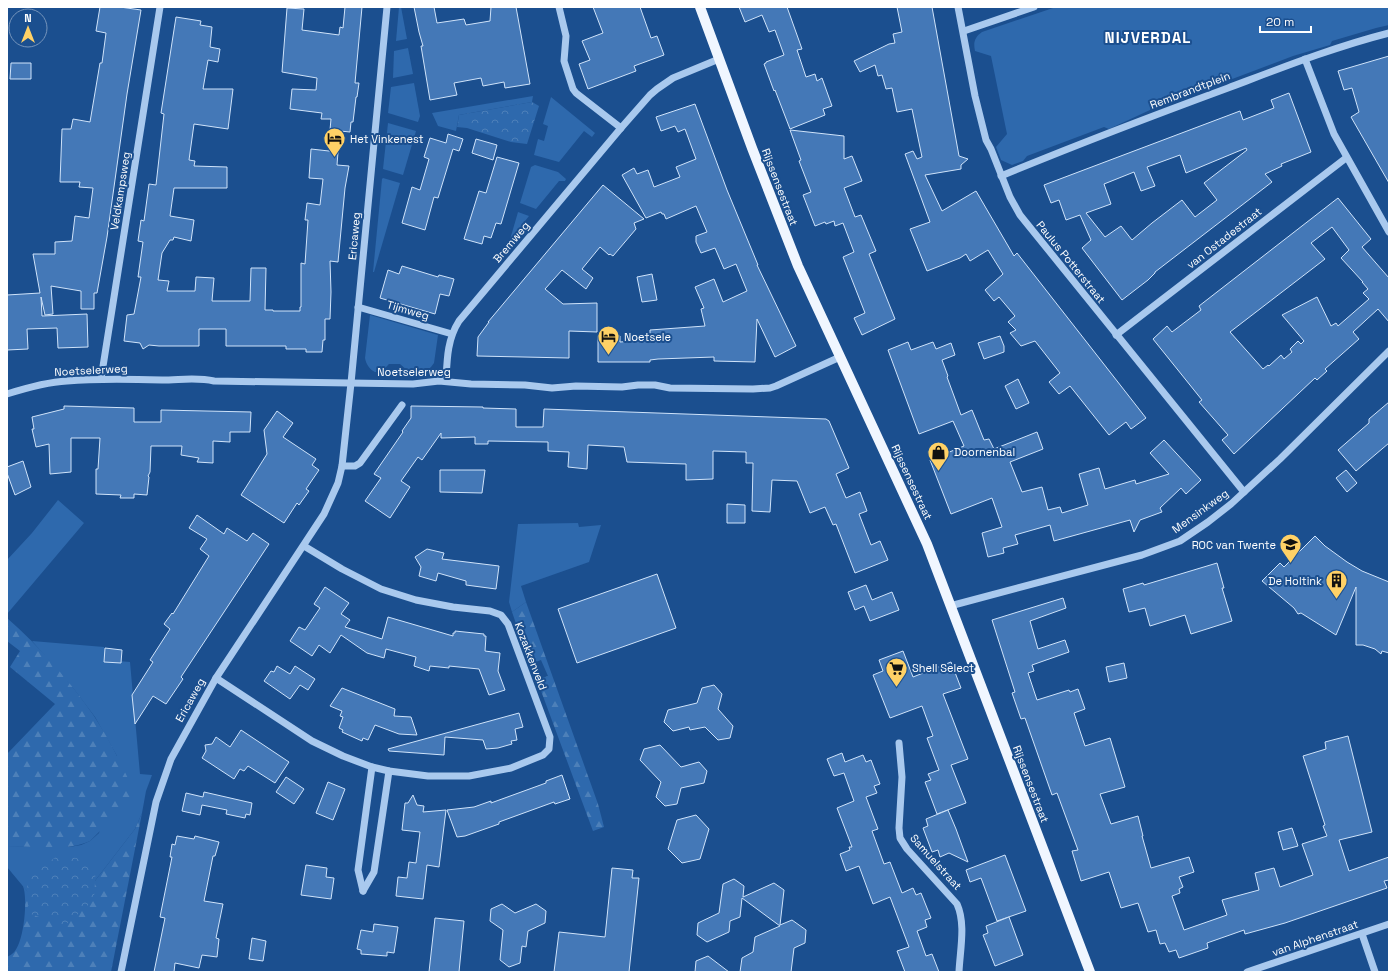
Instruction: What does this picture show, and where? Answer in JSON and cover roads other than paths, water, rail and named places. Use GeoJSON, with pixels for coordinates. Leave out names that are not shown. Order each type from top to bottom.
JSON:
{"type":"FeatureCollection","features":[{"type":"Feature","properties":{"kind":"main road","name":"Rijssensestraat"},"geometry":{"type":"LineString","coordinates":[[700,7],[798,266],[927,544],[1090,972]]}},
{"type":"Feature","properties":{"kind":"street","name":"Veldkampsweg"},"geometry":{"type":"LineString","coordinates":[[101,379],[160,7]]}},
{"type":"Feature","properties":{"kind":"street","name":"Ericaweg"},"geometry":{"type":"LineString","coordinates":[[121,972],[156,802],[171,759],[216,678],[324,514],[332,499],[338,482],[342,466],[351,383],[387,7]]}},
{"type":"Feature","properties":{"kind":"street"},"geometry":{"type":"LineString","coordinates":[[559,7],[566,36],[564,61],[573,89],[576,93],[621,128]]}},
{"type":"Feature","properties":{"kind":"street","name":"Paulus Potterstraat"},"geometry":{"type":"LineString","coordinates":[[958,7],[986,140],[1010,197],[1020,215],[1244,492]]}},
{"type":"Feature","properties":{"kind":"street"},"geometry":{"type":"LineString","coordinates":[[964,31],[1034,7]]}},
{"type":"Feature","properties":{"kind":"street","name":"Rembrandtplein"},"geometry":{"type":"LineString","coordinates":[[1001,176],[1102,135],[1305,59],[1353,42],[1389,33]]}},
{"type":"Feature","properties":{"kind":"street","name":"Bremweg"},"geometry":{"type":"LineString","coordinates":[[446,381],[448,352],[452,334],[459,321],[621,128],[650,95],[665,83],[681,74],[719,59]]}},
{"type":"Feature","properties":{"kind":"street"},"geometry":{"type":"LineString","coordinates":[[1305,59],[1334,134],[1346,158],[1389,232]]}},
{"type":"Feature","properties":{"kind":"street","name":"van Ostadestraat"},"geometry":{"type":"LineString","coordinates":[[1116,335],[1346,158]]}},
{"type":"Feature","properties":{"kind":"street","name":"Tijmweg"},"geometry":{"type":"LineString","coordinates":[[358,307],[452,334]]}},
{"type":"Feature","properties":{"kind":"street","name":"Mensinkweg"},"geometry":{"type":"LineString","coordinates":[[950,606],[1142,555],[1180,541],[1208,522],[1244,492],[1280,459],[1389,351]]}},
{"type":"Feature","properties":{"kind":"street","name":"Noetselerweg"},"geometry":{"type":"LineString","coordinates":[[7,394],[49,383],[66,381],[101,379],[172,380],[194,378],[204,378],[214,381],[414,384],[446,381],[471,384],[525,385],[543,388],[576,386],[622,387],[638,384],[670,388],[753,389],[770,388],[776,386],[840,357]]}},
{"type":"Feature","properties":{"kind":"street"},"geometry":{"type":"LineString","coordinates":[[342,466],[355,466],[360,463],[402,405]]}},
{"type":"Feature","properties":{"kind":"street","name":"Kozakkenveld"},"geometry":{"type":"LineString","coordinates":[[216,678],[312,741],[343,756],[372,767],[389,771],[428,776],[469,776],[511,768],[543,755],[549,748],[550,737],[508,624],[502,615],[490,611],[452,607],[416,600],[382,589],[342,569],[304,546]]}},
{"type":"Feature","properties":{"kind":"street","name":"Samuelstraat"},"geometry":{"type":"LineString","coordinates":[[899,743],[902,777],[899,828],[900,838],[906,849],[954,899],[960,910],[962,923],[959,972]]}},
{"type":"Feature","properties":{"kind":"street"},"geometry":{"type":"LineString","coordinates":[[372,767],[358,870],[363,891],[374,872],[389,771]]}},
{"type":"Feature","properties":{"kind":"street","name":"van Alphenstraat"},"geometry":{"type":"LineString","coordinates":[[1247,972],[1389,924]]}},
{"type":"Feature","properties":{"kind":"street"},"geometry":{"type":"LineString","coordinates":[[1362,934],[1375,972]]}},
{"type":"Feature","properties":{"kind":"place","name":"Het Vinkenest"},"geometry":{"type":"Point","coordinates":[335,158]}},
{"type":"Feature","properties":{"kind":"place","name":"Noetsele"},"geometry":{"type":"Point","coordinates":[609,356]}},
{"type":"Feature","properties":{"kind":"place","name":"Doornenbal"},"geometry":{"type":"Point","coordinates":[938,472]}},
{"type":"Feature","properties":{"kind":"place","name":"ROC van Twente"},"geometry":{"type":"Point","coordinates":[1291,564]}},
{"type":"Feature","properties":{"kind":"place","name":"De Holtink"},"geometry":{"type":"Point","coordinates":[1337,600]}},
{"type":"Feature","properties":{"kind":"place","name":"Shell Select"},"geometry":{"type":"Point","coordinates":[897,688]}},
{"type":"Feature","properties":{"kind":"district","name":"NIJVERDAL"},"geometry":{"type":"Point","coordinates":[1148,38]}}]}
